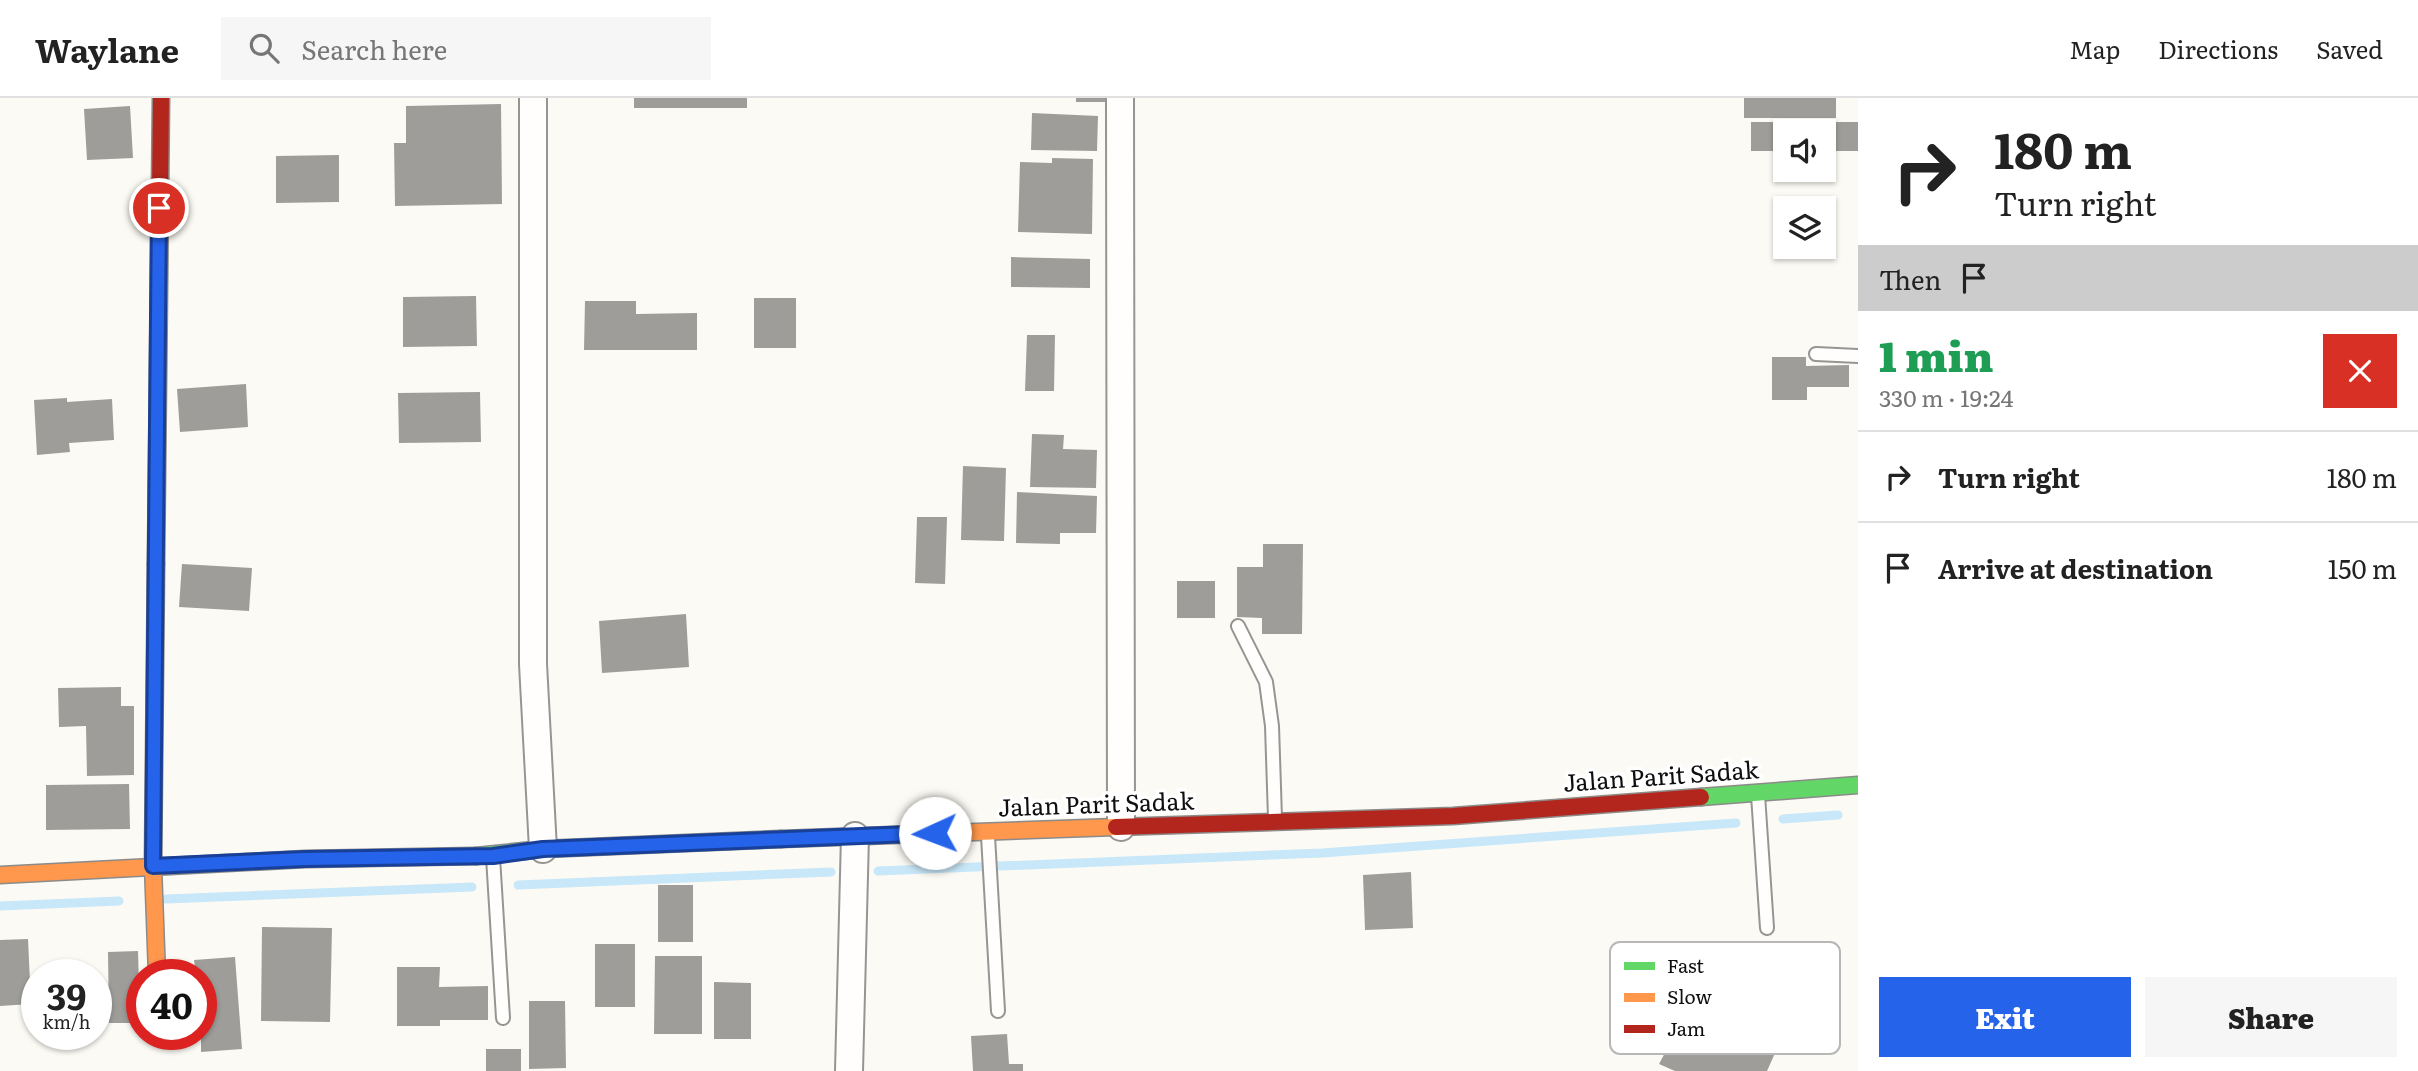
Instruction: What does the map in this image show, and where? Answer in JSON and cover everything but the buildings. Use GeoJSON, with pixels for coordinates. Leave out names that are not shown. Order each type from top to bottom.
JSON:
{"type":"FeatureCollection","features":[{"type":"Feature","properties":{"kind":"street"},"geometry":{"type":"LineString","coordinates":[[157,959],[153,866],[160,98]]}},
{"type":"Feature","properties":{"kind":"street"},"geometry":{"type":"LineString","coordinates":[[533,98],[533,664],[543,849]]}},
{"type":"Feature","properties":{"kind":"street"},"geometry":{"type":"LineString","coordinates":[[1120,98],[1121,828]]}},
{"type":"Feature","properties":{"kind":"street","name":"Jalan Parit Sadak"},"geometry":{"type":"LineString","coordinates":[[0,875],[305,859],[493,856],[543,849],[855,836],[988,837],[1121,828],[1453,816],[1858,785]]}},
{"type":"Feature","properties":{"kind":"street"},"geometry":{"type":"LineString","coordinates":[[849,1071],[855,836]]}},
{"type":"Feature","properties":{"kind":"lane"},"geometry":{"type":"LineString","coordinates":[[1816,355],[1858,356]]}},
{"type":"Feature","properties":{"kind":"lane"},"geometry":{"type":"LineString","coordinates":[[1238,626],[1266,682],[1272,726],[1275,822]]}},
{"type":"Feature","properties":{"kind":"lane"},"geometry":{"type":"LineString","coordinates":[[1758,792],[1767,928]]}},
{"type":"Feature","properties":{"kind":"lane"},"geometry":{"type":"LineString","coordinates":[[988,837],[998,1010]]}},
{"type":"Feature","properties":{"kind":"lane"},"geometry":{"type":"LineString","coordinates":[[493,856],[503,1018]]}},
{"type":"Feature","properties":{"kind":"waterway"},"geometry":{"type":"LineString","coordinates":[[1783,819],[1838,815]]}},
{"type":"Feature","properties":{"kind":"waterway"},"geometry":{"type":"LineString","coordinates":[[878,871],[1322,853],[1736,823]]}},
{"type":"Feature","properties":{"kind":"waterway"},"geometry":{"type":"LineString","coordinates":[[518,885],[831,872]]}},
{"type":"Feature","properties":{"kind":"waterway"},"geometry":{"type":"LineString","coordinates":[[166,899],[472,887]]}},
{"type":"Feature","properties":{"kind":"waterway"},"geometry":{"type":"LineString","coordinates":[[0,906],[119,901]]}},
{"type":"Feature","properties":{"kind":"traffic: fast"},"geometry":{"type":"LineString","coordinates":[[1701,797],[1858,785]]}},
{"type":"Feature","properties":{"kind":"traffic: fast"},"geometry":{"type":"LineString","coordinates":[[476,856],[543,849],[781,839]]}},
{"type":"Feature","properties":{"kind":"traffic: slow"},"geometry":{"type":"LineString","coordinates":[[156,564],[153,866],[156,959]]}},
{"type":"Feature","properties":{"kind":"traffic: slow"},"geometry":{"type":"LineString","coordinates":[[781,839],[1116,827]]}},
{"type":"Feature","properties":{"kind":"traffic: slow"},"geometry":{"type":"LineString","coordinates":[[0,875],[305,859],[476,856]]}},
{"type":"Feature","properties":{"kind":"traffic: jam"},"geometry":{"type":"LineString","coordinates":[[156,564],[161,98]]}},
{"type":"Feature","properties":{"kind":"traffic: jam"},"geometry":{"type":"LineString","coordinates":[[1116,827],[1453,816],[1701,797]]}},
{"type":"Feature","properties":{"kind":"route"},"geometry":{"type":"LineString","coordinates":[[159,208],[153,866],[305,859],[493,856],[543,849],[935,833]]}}]}
